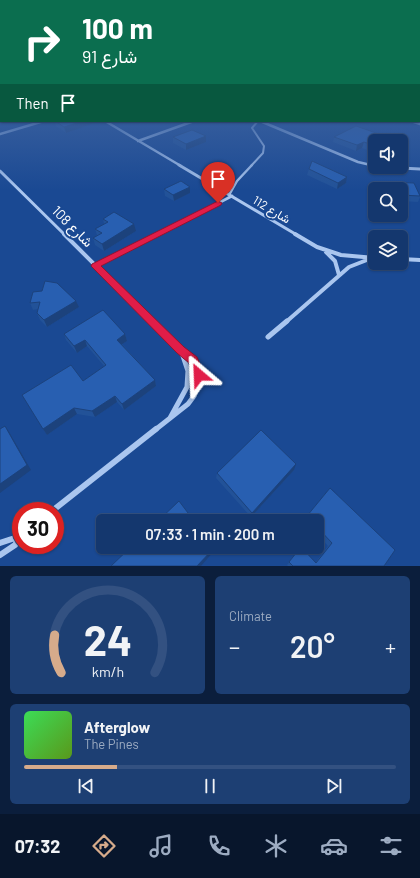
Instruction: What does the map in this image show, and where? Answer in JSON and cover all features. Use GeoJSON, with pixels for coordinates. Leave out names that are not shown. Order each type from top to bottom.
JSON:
{"type":"FeatureCollection","features":[{"type":"Feature","properties":{"kind":"street","name":"شارع 112"},"geometry":{"type":"LineString","coordinates":[[130,136],[324,250],[341,255],[368,257]]}},
{"type":"Feature","properties":{"kind":"street"},"geometry":{"type":"LineString","coordinates":[[138,141],[151,136]]}},
{"type":"Feature","properties":{"kind":"street"},"geometry":{"type":"LineString","coordinates":[[296,136],[358,162],[368,164]]}},
{"type":"Feature","properties":{"kind":"street"},"geometry":{"type":"LineString","coordinates":[[408,168],[420,169]]}},
{"type":"Feature","properties":{"kind":"street","name":"شارع 108"},"geometry":{"type":"LineString","coordinates":[[0,171],[181,350],[188,354],[195,364],[199,375],[199,384],[192,400],[181,412],[170,418],[63,502]]}},
{"type":"Feature","properties":{"kind":"street"},"geometry":{"type":"LineString","coordinates":[[96,266],[231,196]]}},
{"type":"Feature","properties":{"kind":"street"},"geometry":{"type":"LineString","coordinates":[[324,250],[335,261],[340,275]]}},
{"type":"Feature","properties":{"kind":"street"},"geometry":{"type":"LineString","coordinates":[[408,259],[420,260]]}},
{"type":"Feature","properties":{"kind":"street"},"geometry":{"type":"LineString","coordinates":[[268,337],[349,267],[368,260]]}},
{"type":"Feature","properties":{"kind":"street","name":"شارع 108"},"geometry":{"type":"LineString","coordinates":[[170,418],[187,387],[188,371],[181,350]]}},
{"type":"Feature","properties":{"kind":"street"},"geometry":{"type":"LineString","coordinates":[[0,543],[12,539]]}},
{"type":"Feature","properties":{"kind":"street"},"geometry":{"type":"LineString","coordinates":[[0,555],[12,546]]}},
{"type":"Feature","properties":{"kind":"lane"},"geometry":{"type":"LineString","coordinates":[[231,196],[237,182],[263,153],[264,146],[258,136]]}},
{"type":"Feature","properties":{"kind":"building"},"geometry":{"type":"Polygon","coordinates":[[[175,136],[205,136],[186,144],[173,137],[175,136]]]}},
{"type":"Feature","properties":{"kind":"building"},"geometry":{"type":"Polygon","coordinates":[[[368,136],[368,143],[364,142],[357,145],[334,137],[368,136]]]}},
{"type":"Feature","properties":{"kind":"building"},"geometry":{"type":"Polygon","coordinates":[[[312,161],[347,177],[338,183],[309,169],[312,161]]]}},
{"type":"Feature","properties":{"kind":"building"},"geometry":{"type":"Polygon","coordinates":[[[181,181],[190,187],[173,195],[164,189],[181,181]]]}},
{"type":"Feature","properties":{"kind":"building"},"geometry":{"type":"Polygon","coordinates":[[[408,183],[414,183],[420,196],[408,195],[408,183]]]}},
{"type":"Feature","properties":{"kind":"building"},"geometry":{"type":"Polygon","coordinates":[[[114,212],[134,224],[102,244],[93,238],[102,233],[95,229],[108,222],[103,219],[114,212]]]}},
{"type":"Feature","properties":{"kind":"building"},"geometry":{"type":"Polygon","coordinates":[[[45,281],[57,283],[76,301],[44,320],[37,313],[40,302],[30,303],[33,292],[42,291],[45,281]]]}},
{"type":"Feature","properties":{"kind":"building"},"geometry":{"type":"Polygon","coordinates":[[[103,310],[125,334],[117,340],[155,380],[122,404],[115,396],[92,411],[74,408],[43,429],[22,395],[71,365],[83,381],[106,365],[85,340],[74,346],[64,334],[103,310]]]}},
{"type":"Feature","properties":{"kind":"building"},"geometry":{"type":"Polygon","coordinates":[[[5,426],[27,465],[0,484],[0,429],[5,426]]]}},
{"type":"Feature","properties":{"kind":"building"},"geometry":{"type":"Polygon","coordinates":[[[261,430],[296,464],[252,513],[217,473],[261,430]]]}},
{"type":"Feature","properties":{"kind":"building"},"geometry":{"type":"Polygon","coordinates":[[[330,488],[395,550],[384,566],[293,566],[289,562],[295,554],[308,554],[316,563],[332,543],[324,534],[324,514],[309,514],[330,488]]]}},
{"type":"Feature","properties":{"kind":"building"},"geometry":{"type":"Polygon","coordinates":[[[179,501],[189,514],[165,514],[179,501]]]}},
{"type":"Feature","properties":{"kind":"building"},"geometry":{"type":"Polygon","coordinates":[[[124,554],[208,554],[197,566],[111,566],[124,554]]]}},
{"type":"Feature","properties":{"kind":"route"},"geometry":{"type":"LineString","coordinates":[[199,375],[197,367],[188,354],[181,350],[96,266],[218,203]]}}]}
